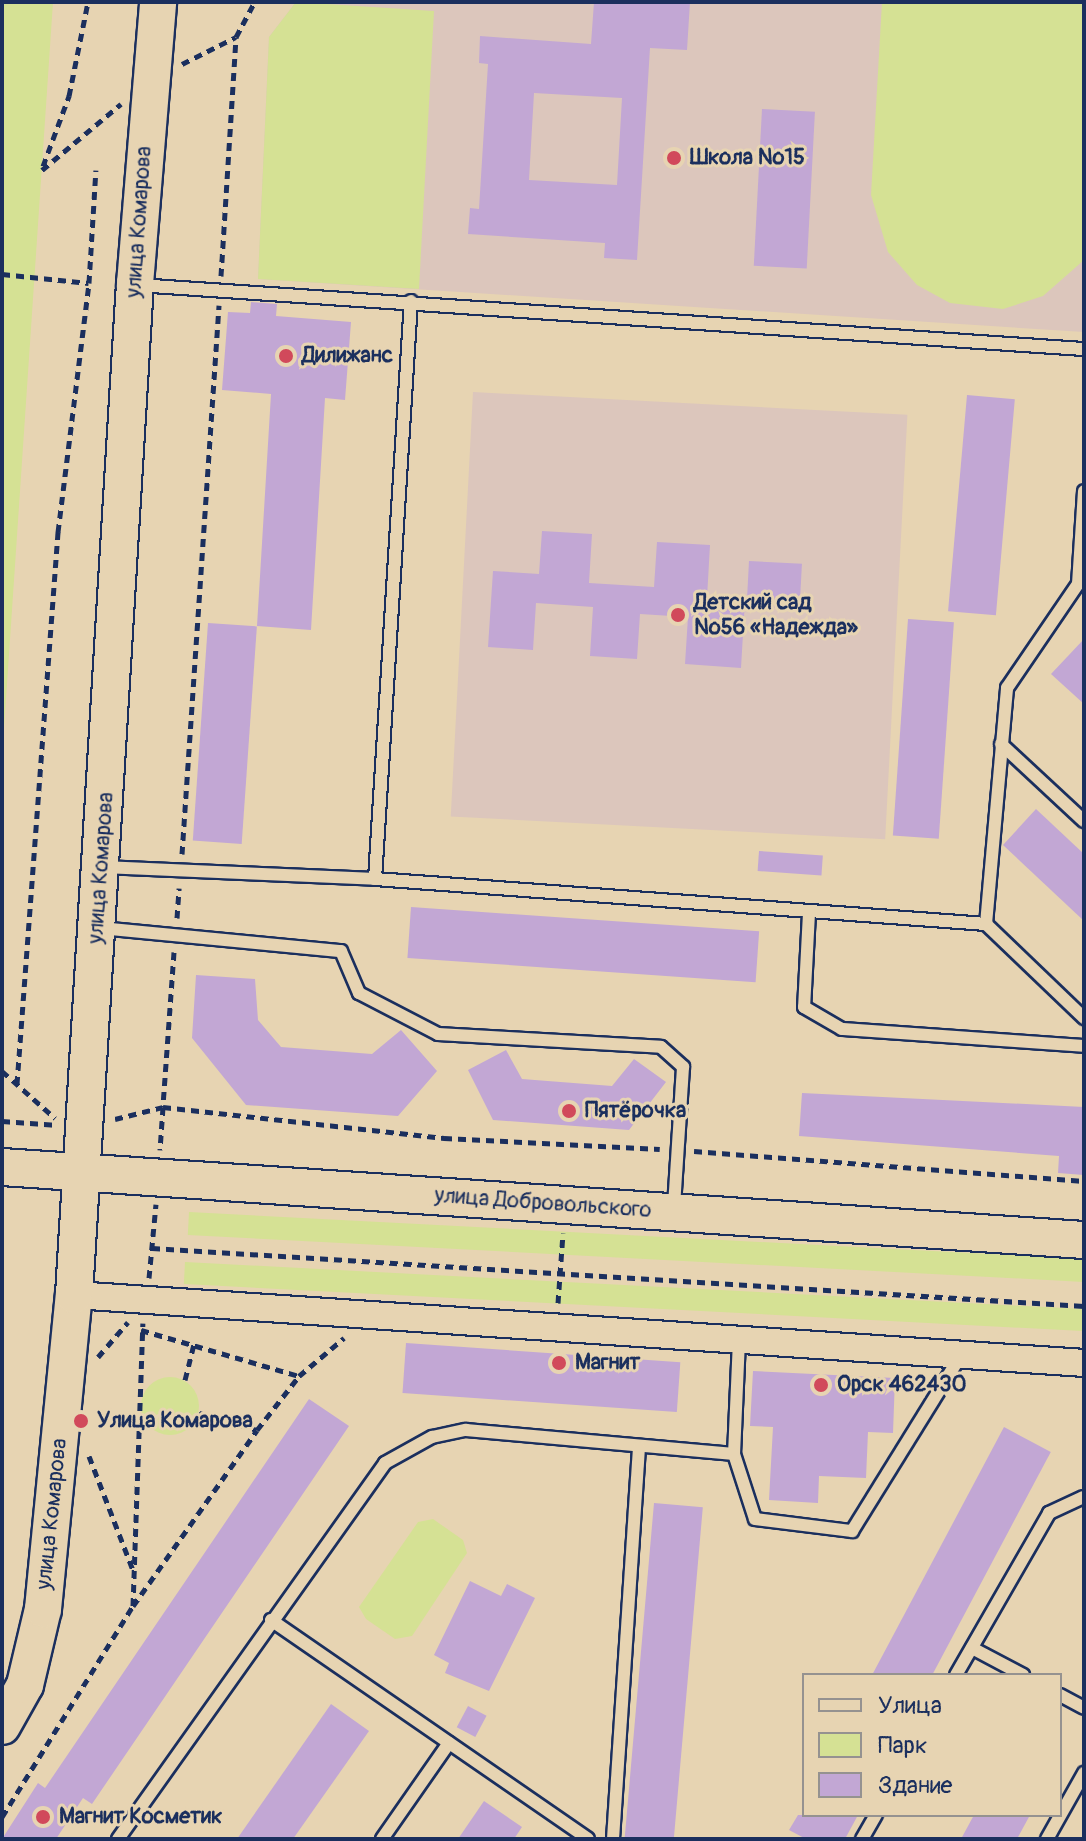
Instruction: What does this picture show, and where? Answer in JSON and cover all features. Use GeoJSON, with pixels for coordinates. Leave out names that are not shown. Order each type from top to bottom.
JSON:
{"type":"FeatureCollection","features":[{"type":"Feature","properties":{"kind":"main road","name":"улица Комарова"},"geometry":{"type":"LineString","coordinates":[[2,1726],[25,1685],[43,1609],[74,1295],[81,1171],[73,1126],[98,928],[135,284],[158,2]]}},
{"type":"Feature","properties":{"kind":"main road","name":"улица Добровольского"},"geometry":{"type":"LineString","coordinates":[[2,1167],[1084,1240]]}},
{"type":"Feature","properties":{"kind":"street"},"geometry":{"type":"LineString","coordinates":[[74,1295],[1084,1363]]}},
{"type":"Feature","properties":{"kind":"lane"},"geometry":{"type":"LineString","coordinates":[[135,284],[1084,349]]}},
{"type":"Feature","properties":{"kind":"lane"},"geometry":{"type":"LineString","coordinates":[[375,879],[411,301]]}},
{"type":"Feature","properties":{"kind":"lane"},"geometry":{"type":"LineString","coordinates":[[986,924],[1007,688],[1081,587],[1084,491]]}},
{"type":"Feature","properties":{"kind":"lane"},"geometry":{"type":"LineString","coordinates":[[1001,744],[1084,821]]}},
{"type":"Feature","properties":{"kind":"lane"},"geometry":{"type":"LineString","coordinates":[[102,867],[375,879],[986,924],[1084,1018]]}},
{"type":"Feature","properties":{"kind":"lane"},"geometry":{"type":"LineString","coordinates":[[809,913],[804,1007],[842,1029],[1084,1046]]}},
{"type":"Feature","properties":{"kind":"lane"},"geometry":{"type":"LineString","coordinates":[[98,928],[341,951],[359,993],[438,1034],[661,1047],[683,1067],[674,1212]]}},
{"type":"Feature","properties":{"kind":"lane"},"geometry":{"type":"LineString","coordinates":[[739,1340],[734,1454],[755,1519],[852,1531],[961,1355]]}},
{"type":"Feature","properties":{"kind":"lane"},"geometry":{"type":"LineString","coordinates":[[118,1839],[385,1463],[432,1437],[466,1430],[639,1448],[734,1454]]}},
{"type":"Feature","properties":{"kind":"lane"},"geometry":{"type":"LineString","coordinates":[[613,1839],[639,1448]]}},
{"type":"Feature","properties":{"kind":"lane"},"geometry":{"type":"LineString","coordinates":[[957,1673],[1049,1513],[1084,1497]]}},
{"type":"Feature","properties":{"kind":"lane"},"geometry":{"type":"LineString","coordinates":[[271,1620],[588,1839]]}},
{"type":"Feature","properties":{"kind":"lane"},"geometry":{"type":"LineString","coordinates":[[972,1648],[1019,1673]]}},
{"type":"Feature","properties":{"kind":"lane"},"geometry":{"type":"LineString","coordinates":[[1062,1696],[1084,1708]]}},
{"type":"Feature","properties":{"kind":"lane"},"geometry":{"type":"LineString","coordinates":[[382,1839],[449,1743]]}},
{"type":"Feature","properties":{"kind":"lane"},"geometry":{"type":"LineString","coordinates":[[1062,1812],[1084,1773]]}},
{"type":"Feature","properties":{"kind":"lane"},"geometry":{"type":"LineString","coordinates":[[862,1839],[875,1817]]}},
{"type":"Feature","properties":{"kind":"lane"},"geometry":{"type":"LineString","coordinates":[[1047,1839],[1059,1817]]}},
{"type":"Feature","properties":{"kind":"path"},"geometry":{"type":"LineString","coordinates":[[42,170],[69,96],[88,2]]}},
{"type":"Feature","properties":{"kind":"path"},"geometry":{"type":"LineString","coordinates":[[17,1084],[58,532],[89,283],[96,170]]}},
{"type":"Feature","properties":{"kind":"path"},"geometry":{"type":"LineString","coordinates":[[2,274],[89,283]]}},
{"type":"Feature","properties":{"kind":"path"},"geometry":{"type":"LineString","coordinates":[[2,1071],[73,1126]]}},
{"type":"Feature","properties":{"kind":"path"},"geometry":{"type":"LineString","coordinates":[[2,1121],[73,1126],[163,1107]]}},
{"type":"Feature","properties":{"kind":"path"},"geometry":{"type":"LineString","coordinates":[[556,1328],[565,1205]]}},
{"type":"Feature","properties":{"kind":"path"},"geometry":{"type":"LineString","coordinates":[[152,1248],[1084,1306]]}},
{"type":"Feature","properties":{"kind":"path"},"geometry":{"type":"LineString","coordinates":[[133,1606],[141,1330],[147,1300]]}},
{"type":"Feature","properties":{"kind":"path"},"geometry":{"type":"LineString","coordinates":[[92,1365],[147,1300]]}},
{"type":"Feature","properties":{"kind":"path"},"geometry":{"type":"LineString","coordinates":[[2,1817],[133,1606],[257,1430],[299,1376],[371,1315]]}},
{"type":"Feature","properties":{"kind":"path"},"geometry":{"type":"LineString","coordinates":[[141,1330],[299,1376]]}},
{"type":"Feature","properties":{"kind":"path"},"geometry":{"type":"LineString","coordinates":[[185,1380],[194,1344]]}},
{"type":"Feature","properties":{"kind":"path"},"geometry":{"type":"LineString","coordinates":[[199,1413],[257,1430]]}},
{"type":"Feature","properties":{"kind":"path"},"geometry":{"type":"LineString","coordinates":[[87,1451],[134,1573]]}},
{"type":"Feature","properties":{"kind":"shaded area","name":"Школа №15"},"geometry":{"type":"Polygon","coordinates":[[[296,2],[1084,2],[1084,332],[258,279],[269,37],[296,2]]]}},
{"type":"Feature","properties":{"kind":"shaded area","name":"Детский сад №56 «Надежда»"},"geometry":{"type":"Polygon","coordinates":[[[473,392],[907,415],[885,839],[451,816],[473,392]]]}},
{"type":"Feature","properties":{"kind":"green space"},"geometry":{"type":"Polygon","coordinates":[[[2,2],[53,2],[2,758],[2,2]]]}},
{"type":"Feature","properties":{"kind":"green space"},"geometry":{"type":"Polygon","coordinates":[[[296,2],[434,11],[419,289],[258,279],[269,37],[296,2]]]}},
{"type":"Feature","properties":{"kind":"green space"},"geometry":{"type":"Polygon","coordinates":[[[882,2],[1084,2],[1084,260],[1043,296],[1003,309],[950,303],[917,285],[888,252],[871,195],[882,2]]]}},
{"type":"Feature","properties":{"kind":"green space"},"geometry":{"type":"Polygon","coordinates":[[[189,1212],[1084,1259],[1084,1282],[188,1235],[189,1212]]]}},
{"type":"Feature","properties":{"kind":"green space"},"geometry":{"type":"Polygon","coordinates":[[[185,1262],[1084,1309],[1083,1331],[184,1284],[185,1262]]]}},
{"type":"Feature","properties":{"kind":"green space"},"geometry":{"type":"Polygon","coordinates":[[[170,1377],[191,1385],[199,1406],[191,1427],[170,1435],[149,1427],[141,1406],[149,1385],[170,1377]]]}},
{"type":"Feature","properties":{"kind":"green space"},"geometry":{"type":"Polygon","coordinates":[[[433,1519],[463,1540],[467,1553],[412,1636],[395,1639],[366,1619],[359,1607],[418,1522],[433,1519]]]}},
{"type":"Feature","properties":{"kind":"building"},"geometry":{"type":"Polygon","coordinates":[[[594,2],[690,2],[687,50],[650,48],[637,260],[604,258],[605,243],[468,234],[470,208],[479,209],[488,64],[479,63],[480,36],[591,44],[594,2]],[[534,93],[529,180],[617,185],[622,98],[534,93]]]}},
{"type":"Feature","properties":{"kind":"building"},"geometry":{"type":"Polygon","coordinates":[[[762,109],[815,112],[807,269],[754,266],[762,109]]]}},
{"type":"Feature","properties":{"kind":"building"},"geometry":{"type":"Polygon","coordinates":[[[251,302],[277,304],[276,316],[351,322],[345,400],[325,398],[311,630],[257,626],[271,394],[222,390],[228,312],[250,313],[251,302]]]}},
{"type":"Feature","properties":{"kind":"building"},"geometry":{"type":"Polygon","coordinates":[[[967,395],[1015,399],[996,615],[948,611],[967,395]]]}},
{"type":"Feature","properties":{"kind":"building"},"geometry":{"type":"Polygon","coordinates":[[[542,531],[592,534],[589,583],[654,587],[657,542],[710,545],[707,598],[745,600],[741,668],[685,664],[688,617],[640,614],[637,659],[590,656],[593,607],[536,603],[533,650],[488,647],[493,571],[539,574],[542,531]]]}},
{"type":"Feature","properties":{"kind":"building"},"geometry":{"type":"Polygon","coordinates":[[[749,561],[802,564],[800,609],[747,606],[749,561]]]}},
{"type":"Feature","properties":{"kind":"building"},"geometry":{"type":"Polygon","coordinates":[[[908,619],[954,622],[939,839],[893,835],[908,619]]]}},
{"type":"Feature","properties":{"kind":"building"},"geometry":{"type":"Polygon","coordinates":[[[208,623],[257,626],[242,844],[193,840],[208,623]]]}},
{"type":"Feature","properties":{"kind":"building"},"geometry":{"type":"Polygon","coordinates":[[[1084,639],[1084,704],[1051,674],[1084,639]]]}},
{"type":"Feature","properties":{"kind":"building"},"geometry":{"type":"Polygon","coordinates":[[[1036,809],[1084,854],[1084,921],[1003,845],[1036,809]]]}},
{"type":"Feature","properties":{"kind":"building"},"geometry":{"type":"Polygon","coordinates":[[[759,851],[823,855],[821,875],[758,871],[759,851]]]}},
{"type":"Feature","properties":{"kind":"building"},"geometry":{"type":"Polygon","coordinates":[[[411,907],[759,931],[756,982],[407,958],[411,907]]]}},
{"type":"Feature","properties":{"kind":"building"},"geometry":{"type":"Polygon","coordinates":[[[196,975],[255,979],[258,1020],[281,1047],[372,1054],[401,1030],[437,1071],[398,1116],[246,1105],[192,1038],[196,975]]]}},
{"type":"Feature","properties":{"kind":"building"},"geometry":{"type":"Polygon","coordinates":[[[506,1050],[522,1079],[612,1086],[634,1059],[666,1082],[629,1130],[493,1120],[468,1070],[506,1050]]]}},
{"type":"Feature","properties":{"kind":"building"},"geometry":{"type":"Polygon","coordinates":[[[802,1093],[1084,1107],[1084,1175],[1058,1173],[1059,1156],[799,1136],[802,1093]]]}},
{"type":"Feature","properties":{"kind":"building"},"geometry":{"type":"Polygon","coordinates":[[[406,1343],[680,1362],[677,1412],[403,1393],[406,1343]]]}},
{"type":"Feature","properties":{"kind":"building"},"geometry":{"type":"Polygon","coordinates":[[[753,1371],[895,1378],[893,1433],[868,1432],[866,1478],[819,1476],[818,1503],[769,1500],[773,1427],[750,1426],[753,1371]]]}},
{"type":"Feature","properties":{"kind":"building"},"geometry":{"type":"Polygon","coordinates":[[[309,1399],[349,1426],[92,1804],[83,1798],[56,1839],[2,1839],[38,1783],[45,1788],[309,1399]]]}},
{"type":"Feature","properties":{"kind":"building"},"geometry":{"type":"Polygon","coordinates":[[[1004,1427],[1051,1452],[933,1673],[873,1673],[1004,1427]]]}},
{"type":"Feature","properties":{"kind":"building"},"geometry":{"type":"Polygon","coordinates":[[[654,1503],[703,1507],[674,1839],[625,1839],[654,1503]]]}},
{"type":"Feature","properties":{"kind":"building"},"geometry":{"type":"Polygon","coordinates":[[[470,1581],[501,1596],[507,1584],[535,1598],[489,1691],[445,1673],[449,1663],[434,1655],[470,1581]]]}},
{"type":"Feature","properties":{"kind":"building"},"geometry":{"type":"Polygon","coordinates":[[[331,1704],[369,1731],[293,1839],[237,1839],[331,1704]]]}},
{"type":"Feature","properties":{"kind":"building"},"geometry":{"type":"Polygon","coordinates":[[[468,1706],[487,1716],[475,1737],[457,1727],[468,1706]]]}},
{"type":"Feature","properties":{"kind":"building"},"geometry":{"type":"Polygon","coordinates":[[[484,1801],[522,1827],[514,1839],[458,1839],[484,1801]]]}},
{"type":"Feature","properties":{"kind":"building"},"geometry":{"type":"Polygon","coordinates":[[[798,1815],[857,1817],[845,1839],[806,1839],[789,1830],[798,1815]]]}},
{"type":"Feature","properties":{"kind":"building"},"geometry":{"type":"Polygon","coordinates":[[[973,1817],[1029,1817],[1017,1839],[961,1839],[973,1817]]]}},
{"type":"Feature","properties":{"kind":"place","name":"Школа №15"},"geometry":{"type":"Point","coordinates":[674,158]}},
{"type":"Feature","properties":{"kind":"place","name":"Дилижанс"},"geometry":{"type":"Point","coordinates":[286,356]}},
{"type":"Feature","properties":{"kind":"place","name":"Детский сад №56 «Надежда»"},"geometry":{"type":"Point","coordinates":[678,615]}},
{"type":"Feature","properties":{"kind":"place","name":"Пятёрочка"},"geometry":{"type":"Point","coordinates":[569,1111]}},
{"type":"Feature","properties":{"kind":"place","name":"Магнит"},"geometry":{"type":"Point","coordinates":[559,1363]}},
{"type":"Feature","properties":{"kind":"place","name":"Орск 462430"},"geometry":{"type":"Point","coordinates":[821,1385]}},
{"type":"Feature","properties":{"kind":"place","name":"Улица Комарова"},"geometry":{"type":"Point","coordinates":[81,1421]}},
{"type":"Feature","properties":{"kind":"place","name":"Магнит Косметик"},"geometry":{"type":"Point","coordinates":[43,1817]}}]}
